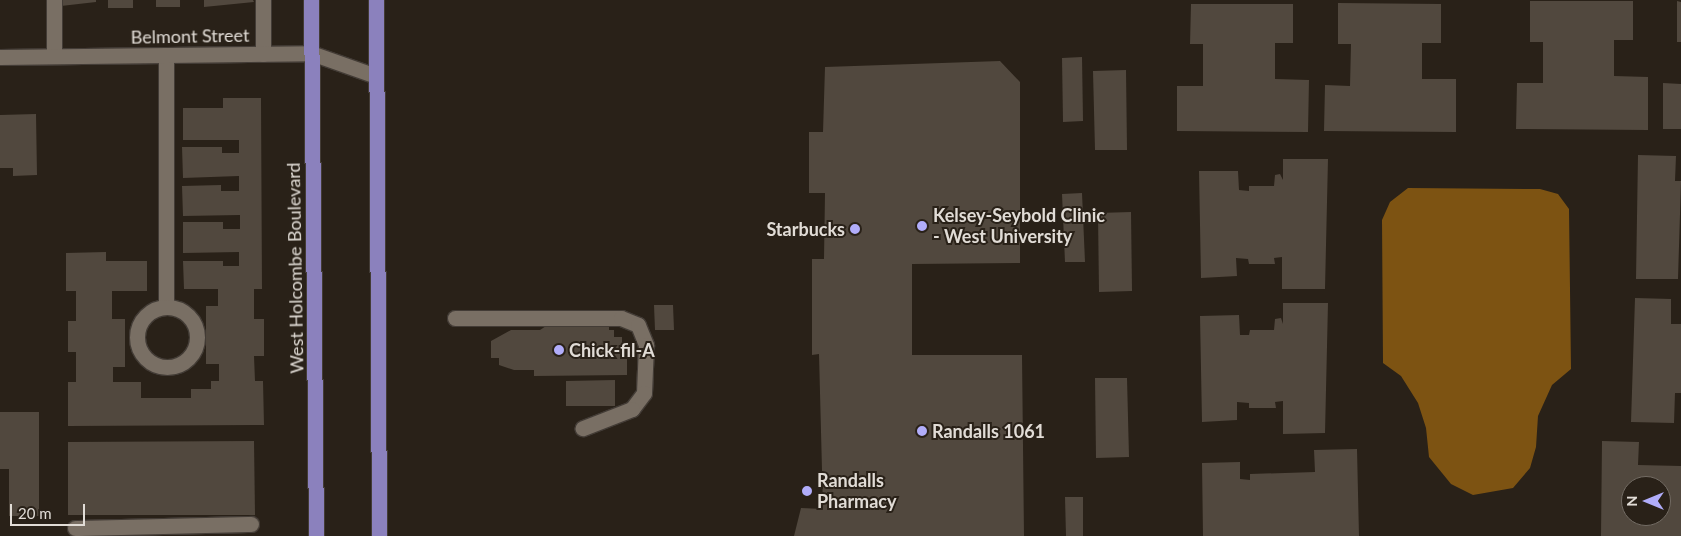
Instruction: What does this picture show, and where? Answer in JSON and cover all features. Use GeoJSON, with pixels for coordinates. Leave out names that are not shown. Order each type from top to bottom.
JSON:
{"type":"FeatureCollection","features":[{"type":"Feature","properties":{"kind":"main road","name":"West Holcombe Boulevard"},"geometry":{"type":"LineString","coordinates":[[311,0],[316,536]]}},
{"type":"Feature","properties":{"kind":"main road"},"geometry":{"type":"LineString","coordinates":[[376,0],[379,536]]}},
{"type":"Feature","properties":{"kind":"street"},"geometry":{"type":"LineString","coordinates":[[54,0],[54,56]]}},
{"type":"Feature","properties":{"kind":"street"},"geometry":{"type":"LineString","coordinates":[[263,0],[263,54]]}},
{"type":"Feature","properties":{"kind":"street","name":"Belmont Street"},"geometry":{"type":"LineString","coordinates":[[0,57],[312,53],[376,76]]}},
{"type":"Feature","properties":{"kind":"street"},"geometry":{"type":"LineString","coordinates":[[166,55],[166,307]]}},
{"type":"Feature","properties":{"kind":"street"},"geometry":{"type":"LineString","coordinates":[[166,307],[176,308],[191,320],[197,338],[190,357],[182,364],[162,368],[144,358],[136,339],[137,329],[148,313],[166,307]]}},
{"type":"Feature","properties":{"kind":"street"},"geometry":{"type":"LineString","coordinates":[[455,318],[621,318],[638,325],[646,345],[644,393],[632,409],[583,428]]}},
{"type":"Feature","properties":{"kind":"street"},"geometry":{"type":"LineString","coordinates":[[75,528],[95,532],[251,524]]}},
{"type":"Feature","properties":{"kind":"shaded area"},"geometry":{"type":"Polygon","coordinates":[[[1408,188],[1540,189],[1558,194],[1569,209],[1571,369],[1552,385],[1538,416],[1536,447],[1530,468],[1513,488],[1473,495],[1451,484],[1429,457],[1426,428],[1418,403],[1401,376],[1383,363],[1382,220],[1390,202],[1408,188]]]}},
{"type":"Feature","properties":{"kind":"building"},"geometry":{"type":"Polygon","coordinates":[[[60,0],[96,0],[96,2],[61,6],[60,0]]]}},
{"type":"Feature","properties":{"kind":"building"},"geometry":{"type":"Polygon","coordinates":[[[108,0],[133,0],[133,8],[108,8],[108,0]]]}},
{"type":"Feature","properties":{"kind":"building"},"geometry":{"type":"Polygon","coordinates":[[[156,0],[180,0],[180,7],[156,7],[156,0]]]}},
{"type":"Feature","properties":{"kind":"building"},"geometry":{"type":"Polygon","coordinates":[[[204,0],[253,0],[254,2],[204,7],[204,0]]]}},
{"type":"Feature","properties":{"kind":"building"},"geometry":{"type":"Polygon","coordinates":[[[1530,1],[1633,1],[1633,40],[1614,40],[1614,76],[1648,77],[1648,130],[1516,129],[1517,83],[1543,83],[1543,42],[1530,42],[1530,1]]]}},
{"type":"Feature","properties":{"kind":"building"},"geometry":{"type":"Polygon","coordinates":[[[1677,1],[1681,2],[1681,42],[1677,42],[1677,1]]]}},
{"type":"Feature","properties":{"kind":"building"},"geometry":{"type":"Polygon","coordinates":[[[1338,3],[1441,4],[1441,43],[1422,43],[1422,79],[1456,79],[1456,132],[1324,131],[1325,85],[1350,86],[1351,44],[1338,44],[1338,3]]]}},
{"type":"Feature","properties":{"kind":"building"},"geometry":{"type":"Polygon","coordinates":[[[1191,4],[1293,4],[1293,43],[1275,43],[1275,79],[1309,80],[1308,132],[1177,131],[1177,86],[1203,86],[1203,44],[1190,44],[1191,4]]]}},
{"type":"Feature","properties":{"kind":"building"},"geometry":{"type":"Polygon","coordinates":[[[1082,57],[1083,121],[1063,122],[1062,58],[1082,57]]]}},
{"type":"Feature","properties":{"kind":"building"},"geometry":{"type":"Polygon","coordinates":[[[1000,61],[1020,82],[1020,263],[912,264],[912,355],[1022,355],[1024,536],[794,536],[801,508],[823,509],[819,354],[812,355],[812,259],[824,259],[825,193],[809,193],[809,132],[823,132],[825,67],[1000,61]]]}},
{"type":"Feature","properties":{"kind":"building"},"geometry":{"type":"Polygon","coordinates":[[[1126,70],[1127,150],[1095,150],[1093,71],[1126,70]]]}},
{"type":"Feature","properties":{"kind":"building"},"geometry":{"type":"Polygon","coordinates":[[[1663,83],[1681,84],[1681,129],[1663,129],[1663,83]]]}},
{"type":"Feature","properties":{"kind":"building"},"geometry":{"type":"Polygon","coordinates":[[[223,98],[261,98],[262,289],[254,289],[254,319],[264,319],[264,356],[254,356],[255,381],[263,381],[264,425],[68,426],[68,382],[76,382],[76,352],[68,352],[68,321],[76,321],[76,291],[66,291],[66,253],[106,252],[106,261],[147,261],[147,291],[112,291],[112,319],[125,319],[125,367],[113,367],[113,382],[141,382],[141,398],[191,398],[191,389],[211,389],[211,381],[219,381],[219,364],[206,364],[206,306],[218,306],[218,289],[184,289],[183,261],[223,261],[223,266],[239,266],[239,252],[183,253],[183,222],[223,222],[223,229],[240,229],[240,215],[183,216],[182,186],[221,185],[221,191],[239,191],[239,176],[183,178],[182,147],[222,147],[222,153],[239,153],[239,140],[183,140],[183,108],[223,108],[223,98]]]}},
{"type":"Feature","properties":{"kind":"building"},"geometry":{"type":"Polygon","coordinates":[[[36,114],[37,175],[13,176],[13,168],[0,168],[0,115],[36,114]]]}},
{"type":"Feature","properties":{"kind":"building"},"geometry":{"type":"Polygon","coordinates":[[[1638,155],[1676,156],[1675,181],[1681,181],[1678,279],[1636,279],[1638,155]]]}},
{"type":"Feature","properties":{"kind":"building"},"geometry":{"type":"Polygon","coordinates":[[[1283,159],[1328,159],[1325,289],[1282,289],[1282,257],[1274,258],[1275,264],[1249,264],[1248,259],[1236,258],[1237,276],[1201,278],[1199,171],[1238,171],[1239,190],[1249,191],[1249,186],[1274,186],[1275,175],[1280,174],[1283,180],[1283,159]]]}},
{"type":"Feature","properties":{"kind":"building"},"geometry":{"type":"Polygon","coordinates":[[[1082,193],[1085,262],[1065,262],[1062,194],[1082,193]]]}},
{"type":"Feature","properties":{"kind":"building"},"geometry":{"type":"Polygon","coordinates":[[[1131,212],[1132,291],[1099,292],[1098,213],[1131,212]]]}},
{"type":"Feature","properties":{"kind":"building"},"geometry":{"type":"Polygon","coordinates":[[[1635,298],[1671,299],[1671,324],[1681,324],[1681,393],[1675,393],[1674,423],[1631,422],[1635,298]]]}},
{"type":"Feature","properties":{"kind":"building"},"geometry":{"type":"Polygon","coordinates":[[[1283,303],[1328,303],[1325,433],[1283,434],[1283,401],[1275,402],[1276,408],[1249,408],[1249,403],[1237,402],[1237,420],[1202,422],[1200,316],[1239,315],[1240,335],[1249,335],[1250,330],[1274,330],[1275,319],[1281,318],[1283,324],[1283,303]]]}},
{"type":"Feature","properties":{"kind":"building"},"geometry":{"type":"Polygon","coordinates":[[[654,305],[673,305],[674,330],[655,330],[654,305]]]}},
{"type":"Feature","properties":{"kind":"building","name":"Chick-fil-A"},"geometry":{"type":"Polygon","coordinates":[[[546,326],[609,326],[609,330],[614,330],[614,337],[622,337],[622,342],[627,342],[627,375],[534,376],[534,370],[514,370],[499,365],[499,358],[491,358],[491,341],[511,330],[540,330],[546,326]]]}},
{"type":"Feature","properties":{"kind":"building"},"geometry":{"type":"Polygon","coordinates":[[[1095,378],[1127,378],[1129,457],[1096,458],[1095,378]]]}},
{"type":"Feature","properties":{"kind":"building"},"geometry":{"type":"Polygon","coordinates":[[[615,380],[615,406],[566,406],[566,381],[615,380]]]}},
{"type":"Feature","properties":{"kind":"building"},"geometry":{"type":"Polygon","coordinates":[[[0,412],[39,412],[39,516],[9,516],[9,469],[0,469],[0,412]]]}},
{"type":"Feature","properties":{"kind":"building"},"geometry":{"type":"Polygon","coordinates":[[[254,441],[255,515],[68,515],[68,442],[254,441]]]}},
{"type":"Feature","properties":{"kind":"building"},"geometry":{"type":"Polygon","coordinates":[[[1602,441],[1639,442],[1638,465],[1681,466],[1681,536],[1601,536],[1602,441]]]}},
{"type":"Feature","properties":{"kind":"building"},"geometry":{"type":"Polygon","coordinates":[[[1357,449],[1359,536],[1203,536],[1202,463],[1240,462],[1240,479],[1250,480],[1250,474],[1315,472],[1314,450],[1357,449]]]}},
{"type":"Feature","properties":{"kind":"building"},"geometry":{"type":"Polygon","coordinates":[[[1065,497],[1083,497],[1083,536],[1066,536],[1065,497]]]}},
{"type":"Feature","properties":{"kind":"place","name":"Kelsey-Seybold Clinic - West University"},"geometry":{"type":"Point","coordinates":[922,226]}},
{"type":"Feature","properties":{"kind":"place","name":"Starbucks"},"geometry":{"type":"Point","coordinates":[855,229]}},
{"type":"Feature","properties":{"kind":"place","name":"Chick-fil-A"},"geometry":{"type":"Point","coordinates":[559,350]}},
{"type":"Feature","properties":{"kind":"place","name":"Randalls 1061"},"geometry":{"type":"Point","coordinates":[922,431]}},
{"type":"Feature","properties":{"kind":"place","name":"Randalls Pharmacy"},"geometry":{"type":"Point","coordinates":[807,491]}}]}
